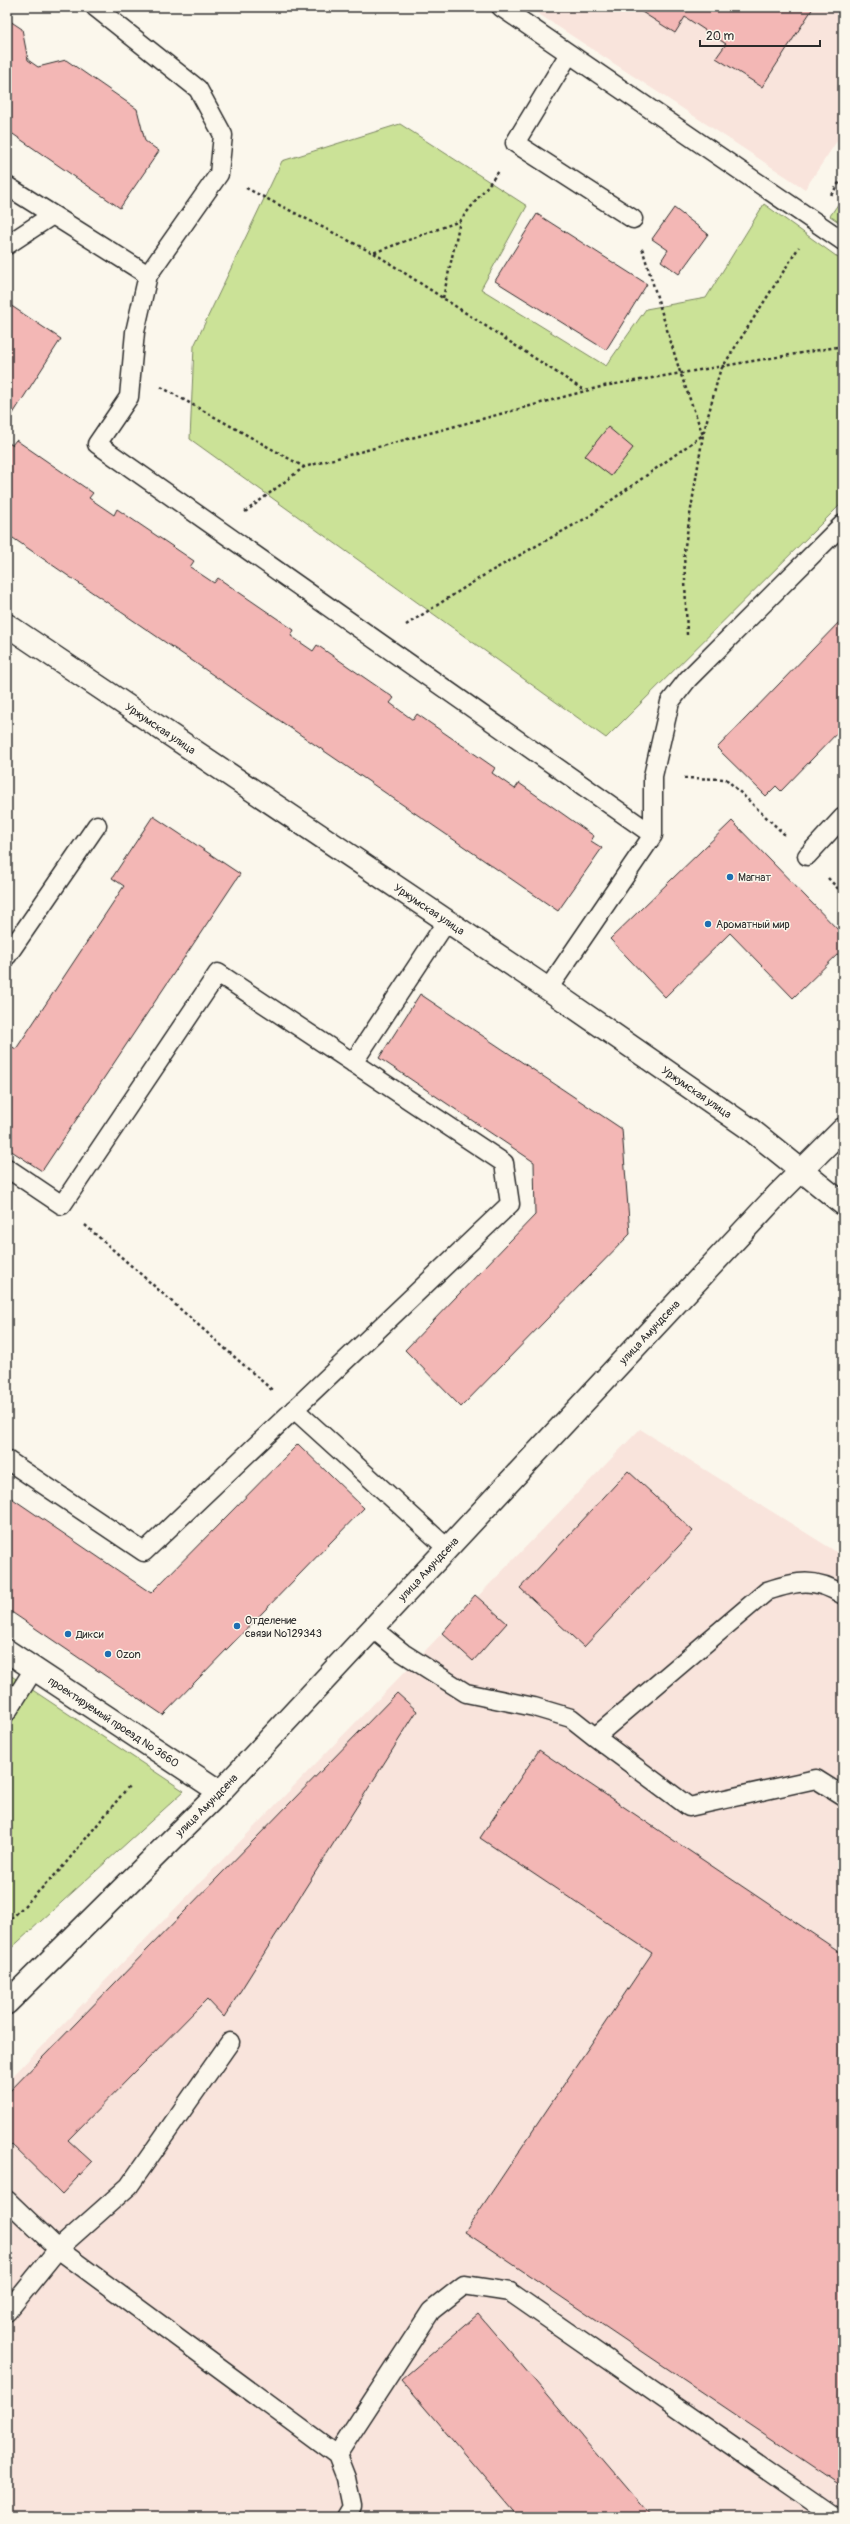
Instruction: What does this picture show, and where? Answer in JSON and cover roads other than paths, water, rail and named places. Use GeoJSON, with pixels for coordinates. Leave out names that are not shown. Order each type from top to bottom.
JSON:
{"type":"FeatureCollection","features":[{"type":"Feature","properties":{"kind":"street","name":"Уржумская улица"},"geometry":{"type":"LineString","coordinates":[[7,625],[548,989],[750,1129],[843,1204]]}},
{"type":"Feature","properties":{"kind":"street","name":"улица Амундсена"},"geometry":{"type":"LineString","coordinates":[[7,2003],[220,1792],[800,1170],[843,1129]]}},
{"type":"Feature","properties":{"kind":"street","name":"проектируемый проезд № 3660"},"geometry":{"type":"LineString","coordinates":[[7,1651],[220,1792]]}},
{"type":"Feature","properties":{"kind":"lane"},"geometry":{"type":"LineString","coordinates":[[95,7],[198,89],[223,135],[219,174],[148,276],[135,332],[129,396],[97,444],[653,835]]}},
{"type":"Feature","properties":{"kind":"lane"},"geometry":{"type":"LineString","coordinates":[[501,7],[843,240]]}},
{"type":"Feature","properties":{"kind":"lane"},"geometry":{"type":"LineString","coordinates":[[569,54],[515,143],[633,219]]}},
{"type":"Feature","properties":{"kind":"lane"},"geometry":{"type":"LineString","coordinates":[[7,186],[51,216],[148,276]]}},
{"type":"Feature","properties":{"kind":"lane"},"geometry":{"type":"LineString","coordinates":[[7,245],[51,216]]}},
{"type":"Feature","properties":{"kind":"lane"},"geometry":{"type":"LineString","coordinates":[[548,989],[653,835],[654,776],[670,702],[688,679],[843,524]]}},
{"type":"Feature","properties":{"kind":"lane"},"geometry":{"type":"LineString","coordinates":[[807,856],[843,817]]}},
{"type":"Feature","properties":{"kind":"lane"},"geometry":{"type":"LineString","coordinates":[[7,956],[97,825]]}},
{"type":"Feature","properties":{"kind":"lane"},"geometry":{"type":"LineString","coordinates":[[353,1063],[447,921]]}},
{"type":"Feature","properties":{"kind":"lane"},"geometry":{"type":"LineString","coordinates":[[7,1168],[62,1205],[218,973],[504,1163],[510,1204],[144,1552],[7,1460]]}},
{"type":"Feature","properties":{"kind":"lane"},"geometry":{"type":"LineString","coordinates":[[294,1409],[447,1548]]}},
{"type":"Feature","properties":{"kind":"lane"},"geometry":{"type":"LineString","coordinates":[[595,1737],[767,1591],[797,1581],[827,1585],[843,1595]]}},
{"type":"Feature","properties":{"kind":"lane"},"geometry":{"type":"LineString","coordinates":[[372,1628],[403,1653],[466,1693],[534,1707],[571,1718],[689,1807],[816,1779],[843,1796]]}},
{"type":"Feature","properties":{"kind":"lane"},"geometry":{"type":"LineString","coordinates":[[7,1712],[34,1669]]}},
{"type":"Feature","properties":{"kind":"lane"},"geometry":{"type":"LineString","coordinates":[[7,2312],[58,2249],[129,2186],[230,2042]]}},
{"type":"Feature","properties":{"kind":"lane"},"geometry":{"type":"LineString","coordinates":[[7,2200],[58,2249],[337,2455],[346,2478],[352,2507],[346,2517]]}},
{"type":"Feature","properties":{"kind":"lane"},"geometry":{"type":"LineString","coordinates":[[337,2455],[431,2311],[464,2286],[510,2292],[834,2517]]}},
{"type":"Feature","properties":{"kind":"place","name":"Магнат"},"geometry":{"type":"Point","coordinates":[730,877]}},
{"type":"Feature","properties":{"kind":"place","name":"Ароматный мир"},"geometry":{"type":"Point","coordinates":[708,924]}},
{"type":"Feature","properties":{"kind":"place","name":"Отделение связи №129343"},"geometry":{"type":"Point","coordinates":[237,1626]}},
{"type":"Feature","properties":{"kind":"place","name":"Дикси"},"geometry":{"type":"Point","coordinates":[68,1634]}},
{"type":"Feature","properties":{"kind":"place","name":"Ozon"},"geometry":{"type":"Point","coordinates":[108,1654]}}]}
